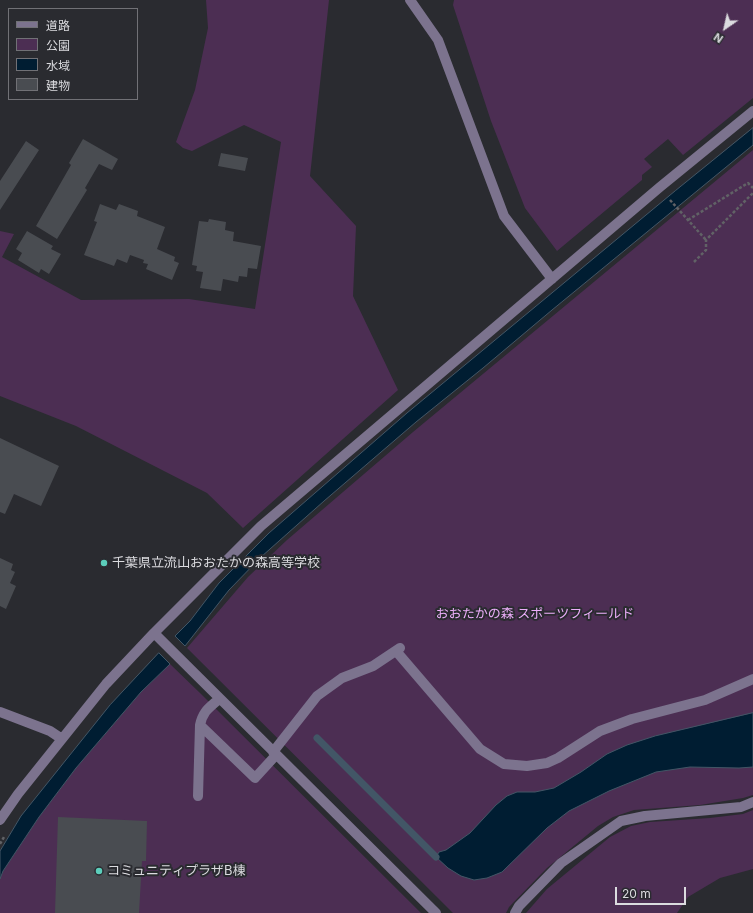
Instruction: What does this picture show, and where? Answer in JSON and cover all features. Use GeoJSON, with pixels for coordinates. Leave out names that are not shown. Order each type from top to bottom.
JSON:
{"type":"FeatureCollection","features":[{"type":"Feature","properties":{"kind":"street"},"geometry":{"type":"LineString","coordinates":[[410,0],[438,40],[504,216],[552,279]]}},
{"type":"Feature","properties":{"kind":"street"},"geometry":{"type":"LineString","coordinates":[[0,820],[18,794],[106,684],[154,632],[261,526],[753,111]]}},
{"type":"Feature","properties":{"kind":"street"},"geometry":{"type":"LineString","coordinates":[[154,632],[274,754],[436,913]]}},
{"type":"Feature","properties":{"kind":"street"},"geometry":{"type":"LineString","coordinates":[[200,725],[255,778],[317,696],[342,678],[373,666],[398,649],[480,749],[504,764],[527,766],[547,763],[558,758],[600,731],[632,719],[705,700],[753,679]]}},
{"type":"Feature","properties":{"kind":"street"},"geometry":{"type":"LineString","coordinates":[[198,796],[200,725],[202,716],[219,699]]}},
{"type":"Feature","properties":{"kind":"street"},"geometry":{"type":"LineString","coordinates":[[0,712],[50,731],[62,739]]}},
{"type":"Feature","properties":{"kind":"street"},"geometry":{"type":"LineString","coordinates":[[515,913],[519,906],[561,863],[621,821],[645,816],[741,807],[753,802]]}},
{"type":"Feature","properties":{"kind":"path"},"geometry":{"type":"LineString","coordinates":[[688,220],[748,183],[753,188]]}},
{"type":"Feature","properties":{"kind":"path"},"geometry":{"type":"LineString","coordinates":[[706,240],[753,193]]}},
{"type":"Feature","properties":{"kind":"path"},"geometry":{"type":"LineString","coordinates":[[668,197],[706,240],[706,250],[694,262]]}},
{"type":"Feature","properties":{"kind":"green space"},"geometry":{"type":"Polygon","coordinates":[[[206,0],[329,0],[310,176],[356,226],[353,296],[398,390],[243,528],[207,493],[76,426],[0,396],[0,231],[14,234],[2,257],[81,300],[189,299],[255,309],[281,142],[244,125],[192,151],[183,148],[176,142],[195,90],[208,28],[206,0]]]}},
{"type":"Feature","properties":{"kind":"green space"},"geometry":{"type":"Polygon","coordinates":[[[454,0],[753,0],[753,98],[683,155],[668,139],[644,159],[652,167],[642,175],[642,180],[557,251],[525,208],[491,121],[453,5],[454,0]]]}},
{"type":"Feature","properties":{"kind":"green space","name":"おおたかの森 スポーツフィールド"},"geometry":{"type":"Polygon","coordinates":[[[753,150],[753,795],[700,805],[634,810],[613,817],[598,826],[547,868],[509,907],[506,913],[453,913],[187,648],[248,577],[287,540],[413,432],[753,150]]]}},
{"type":"Feature","properties":{"kind":"green space"},"geometry":{"type":"Polygon","coordinates":[[[170,664],[421,913],[0,913],[0,879],[3,871],[39,817],[76,768],[141,692],[170,664]]]}},
{"type":"Feature","properties":{"kind":"green space"},"geometry":{"type":"Polygon","coordinates":[[[753,810],[753,869],[720,878],[688,897],[677,913],[526,913],[547,889],[610,837],[631,826],[650,822],[743,814],[753,810]]]}},
{"type":"Feature","properties":{"kind":"water"},"geometry":{"type":"Polygon","coordinates":[[[753,128],[753,145],[416,422],[261,557],[229,590],[185,646],[175,636],[190,621],[219,583],[269,533],[407,413],[753,128]]]}},
{"type":"Feature","properties":{"kind":"water"},"geometry":{"type":"Polygon","coordinates":[[[159,653],[170,664],[141,692],[76,768],[39,817],[3,871],[0,879],[0,851],[21,816],[110,705],[159,653]]]}},
{"type":"Feature","properties":{"kind":"water"},"geometry":{"type":"Polygon","coordinates":[[[753,713],[753,767],[690,767],[656,772],[609,791],[569,811],[547,828],[502,872],[487,878],[474,880],[461,876],[448,868],[436,857],[439,852],[446,850],[470,833],[496,805],[507,796],[517,792],[535,792],[554,788],[607,754],[627,745],[655,736],[753,713]]]}},
{"type":"Feature","properties":{"kind":"building"},"geometry":{"type":"Polygon","coordinates":[[[83,139],[118,159],[112,170],[99,164],[85,188],[87,190],[57,239],[36,226],[71,165],[69,163],[83,139]]]}},
{"type":"Feature","properties":{"kind":"building"},"geometry":{"type":"Polygon","coordinates":[[[26,141],[39,150],[0,210],[0,181],[26,141]]]}},
{"type":"Feature","properties":{"kind":"building"},"geometry":{"type":"Polygon","coordinates":[[[221,153],[248,158],[245,171],[218,166],[221,153]]]}},
{"type":"Feature","properties":{"kind":"building"},"geometry":{"type":"Polygon","coordinates":[[[100,204],[116,210],[119,204],[138,211],[137,216],[165,227],[157,249],[175,257],[174,261],[179,263],[172,280],[146,269],[148,264],[143,263],[144,260],[130,255],[127,263],[117,259],[114,266],[84,255],[97,222],[94,221],[100,204]]]}},
{"type":"Feature","properties":{"kind":"building"},"geometry":{"type":"Polygon","coordinates":[[[209,219],[226,222],[225,230],[234,232],[233,241],[261,246],[257,269],[248,268],[247,277],[239,276],[238,282],[223,279],[221,291],[200,288],[203,272],[196,271],[197,266],[192,265],[199,221],[208,222],[209,219]]]}},
{"type":"Feature","properties":{"kind":"building"},"geometry":{"type":"Polygon","coordinates":[[[27,231],[53,246],[51,249],[61,254],[49,274],[41,269],[39,273],[18,260],[22,253],[16,249],[27,231]]]}},
{"type":"Feature","properties":{"kind":"building"},"geometry":{"type":"Polygon","coordinates":[[[0,438],[59,466],[41,506],[14,494],[5,514],[0,512],[0,438]]]}},
{"type":"Feature","properties":{"kind":"building"},"geometry":{"type":"Polygon","coordinates":[[[0,558],[13,564],[11,570],[15,572],[10,583],[16,586],[6,609],[0,606],[0,558]]]}},
{"type":"Feature","properties":{"kind":"building","name":"コミュニティプラザB棟"},"geometry":{"type":"Polygon","coordinates":[[[58,817],[147,821],[146,861],[142,861],[139,913],[55,913],[58,817]]]}},
{"type":"Feature","properties":{"kind":"waterway"},"geometry":{"type":"LineString","coordinates":[[317,738],[436,857]]}},
{"type":"Feature","properties":{"kind":"place","name":"千葉県立流山おおたかの森高等学校"},"geometry":{"type":"Point","coordinates":[104,563]}},
{"type":"Feature","properties":{"kind":"place","name":"コミュニティプラザB棟"},"geometry":{"type":"Point","coordinates":[99,871]}}]}
